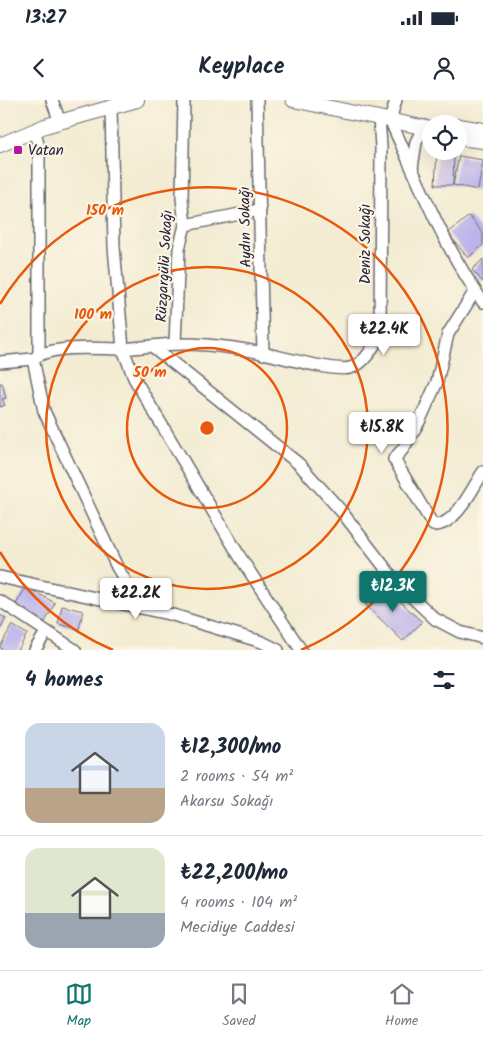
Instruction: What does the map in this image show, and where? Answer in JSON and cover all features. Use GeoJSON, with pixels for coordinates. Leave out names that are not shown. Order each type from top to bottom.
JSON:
{"type":"FeatureCollection","features":[{"type":"Feature","properties":{"kind":"main road"},"geometry":{"type":"LineString","coordinates":[[0,145],[60,122],[137,100]]}},
{"type":"Feature","properties":{"kind":"main road"},"geometry":{"type":"LineString","coordinates":[[293,100],[422,126]]}},
{"type":"Feature","properties":{"kind":"main road"},"geometry":{"type":"LineString","coordinates":[[467,127],[483,130]]}},
{"type":"Feature","properties":{"kind":"main road"},"geometry":{"type":"LineString","coordinates":[[467,139],[483,141]]}},
{"type":"Feature","properties":{"kind":"street"},"geometry":{"type":"LineString","coordinates":[[52,100],[60,122]]}},
{"type":"Feature","properties":{"kind":"street","name":"Rüzgargülü Sokağı"},"geometry":{"type":"LineString","coordinates":[[175,343],[179,249],[185,225],[182,198],[184,100]]}},
{"type":"Feature","properties":{"kind":"street","name":"Aydın Sokağı"},"geometry":{"type":"LineString","coordinates":[[257,100],[263,354]]}},
{"type":"Feature","properties":{"kind":"street"},"geometry":{"type":"LineString","coordinates":[[396,100],[384,119],[412,168],[461,271],[483,302]]}},
{"type":"Feature","properties":{"kind":"street"},"geometry":{"type":"LineString","coordinates":[[111,106],[114,247],[123,349],[139,387],[240,557],[301,650]]}},
{"type":"Feature","properties":{"kind":"street","name":"Deniz Sokağı"},"geometry":{"type":"LineString","coordinates":[[0,362],[36,357],[47,352],[123,349],[175,343],[227,347],[323,366],[350,368],[373,349],[380,334],[381,146],[384,119]]}},
{"type":"Feature","properties":{"kind":"street"},"geometry":{"type":"LineString","coordinates":[[35,131],[39,149],[36,357],[44,411],[113,558],[141,608]]}},
{"type":"Feature","properties":{"kind":"street"},"geometry":{"type":"LineString","coordinates":[[412,168],[416,142],[422,135]]}},
{"type":"Feature","properties":{"kind":"street"},"geometry":{"type":"LineString","coordinates":[[185,225],[260,210]]}},
{"type":"Feature","properties":{"kind":"street"},"geometry":{"type":"LineString","coordinates":[[475,291],[448,334],[437,382],[420,420],[403,449],[394,458],[433,525],[440,526],[452,520],[483,472]]}},
{"type":"Feature","properties":{"kind":"street"},"geometry":{"type":"LineString","coordinates":[[152,346],[299,464],[342,512],[396,582],[435,619],[460,632],[483,638]]}},
{"type":"Feature","properties":{"kind":"street"},"geometry":{"type":"LineString","coordinates":[[0,577],[141,608],[245,637],[278,650]]}},
{"type":"Feature","properties":{"kind":"street"},"geometry":{"type":"LineString","coordinates":[[0,602],[75,650]]}},
{"type":"Feature","properties":{"kind":"street"},"geometry":{"type":"LineString","coordinates":[[35,650],[46,632]]}},
{"type":"Feature","properties":{"kind":"building"},"geometry":{"type":"Polygon","coordinates":[[[467,157],[483,160],[478,190],[453,185],[458,160],[467,160],[467,157]]]}},
{"type":"Feature","properties":{"kind":"building"},"geometry":{"type":"Polygon","coordinates":[[[436,160],[454,160],[453,185],[435,185],[436,160]]]}},
{"type":"Feature","properties":{"kind":"building"},"geometry":{"type":"Polygon","coordinates":[[[469,216],[483,233],[483,245],[468,258],[448,233],[469,216]]]}},
{"type":"Feature","properties":{"kind":"building"},"geometry":{"type":"Polygon","coordinates":[[[483,259],[483,282],[472,270],[483,259]]]}},
{"type":"Feature","properties":{"kind":"building"},"geometry":{"type":"Polygon","coordinates":[[[0,383],[2,383],[6,398],[2,399],[5,405],[0,407],[0,383]]]}},
{"type":"Feature","properties":{"kind":"building"},"geometry":{"type":"Polygon","coordinates":[[[383,585],[422,622],[403,641],[365,604],[383,585]]]}},
{"type":"Feature","properties":{"kind":"building"},"geometry":{"type":"Polygon","coordinates":[[[26,587],[55,603],[45,622],[15,606],[26,587]]]}},
{"type":"Feature","properties":{"kind":"building"},"geometry":{"type":"Polygon","coordinates":[[[62,606],[83,611],[79,629],[58,624],[62,606]]]}},
{"type":"Feature","properties":{"kind":"building"},"geometry":{"type":"Polygon","coordinates":[[[0,615],[6,618],[0,630],[0,615]]]}},
{"type":"Feature","properties":{"kind":"building"},"geometry":{"type":"Polygon","coordinates":[[[12,625],[27,634],[18,650],[3,650],[0,647],[12,625]]]}},
{"type":"Feature","properties":{"kind":"place","name":"Vatan"},"geometry":{"type":"Point","coordinates":[18,150]}}]}
